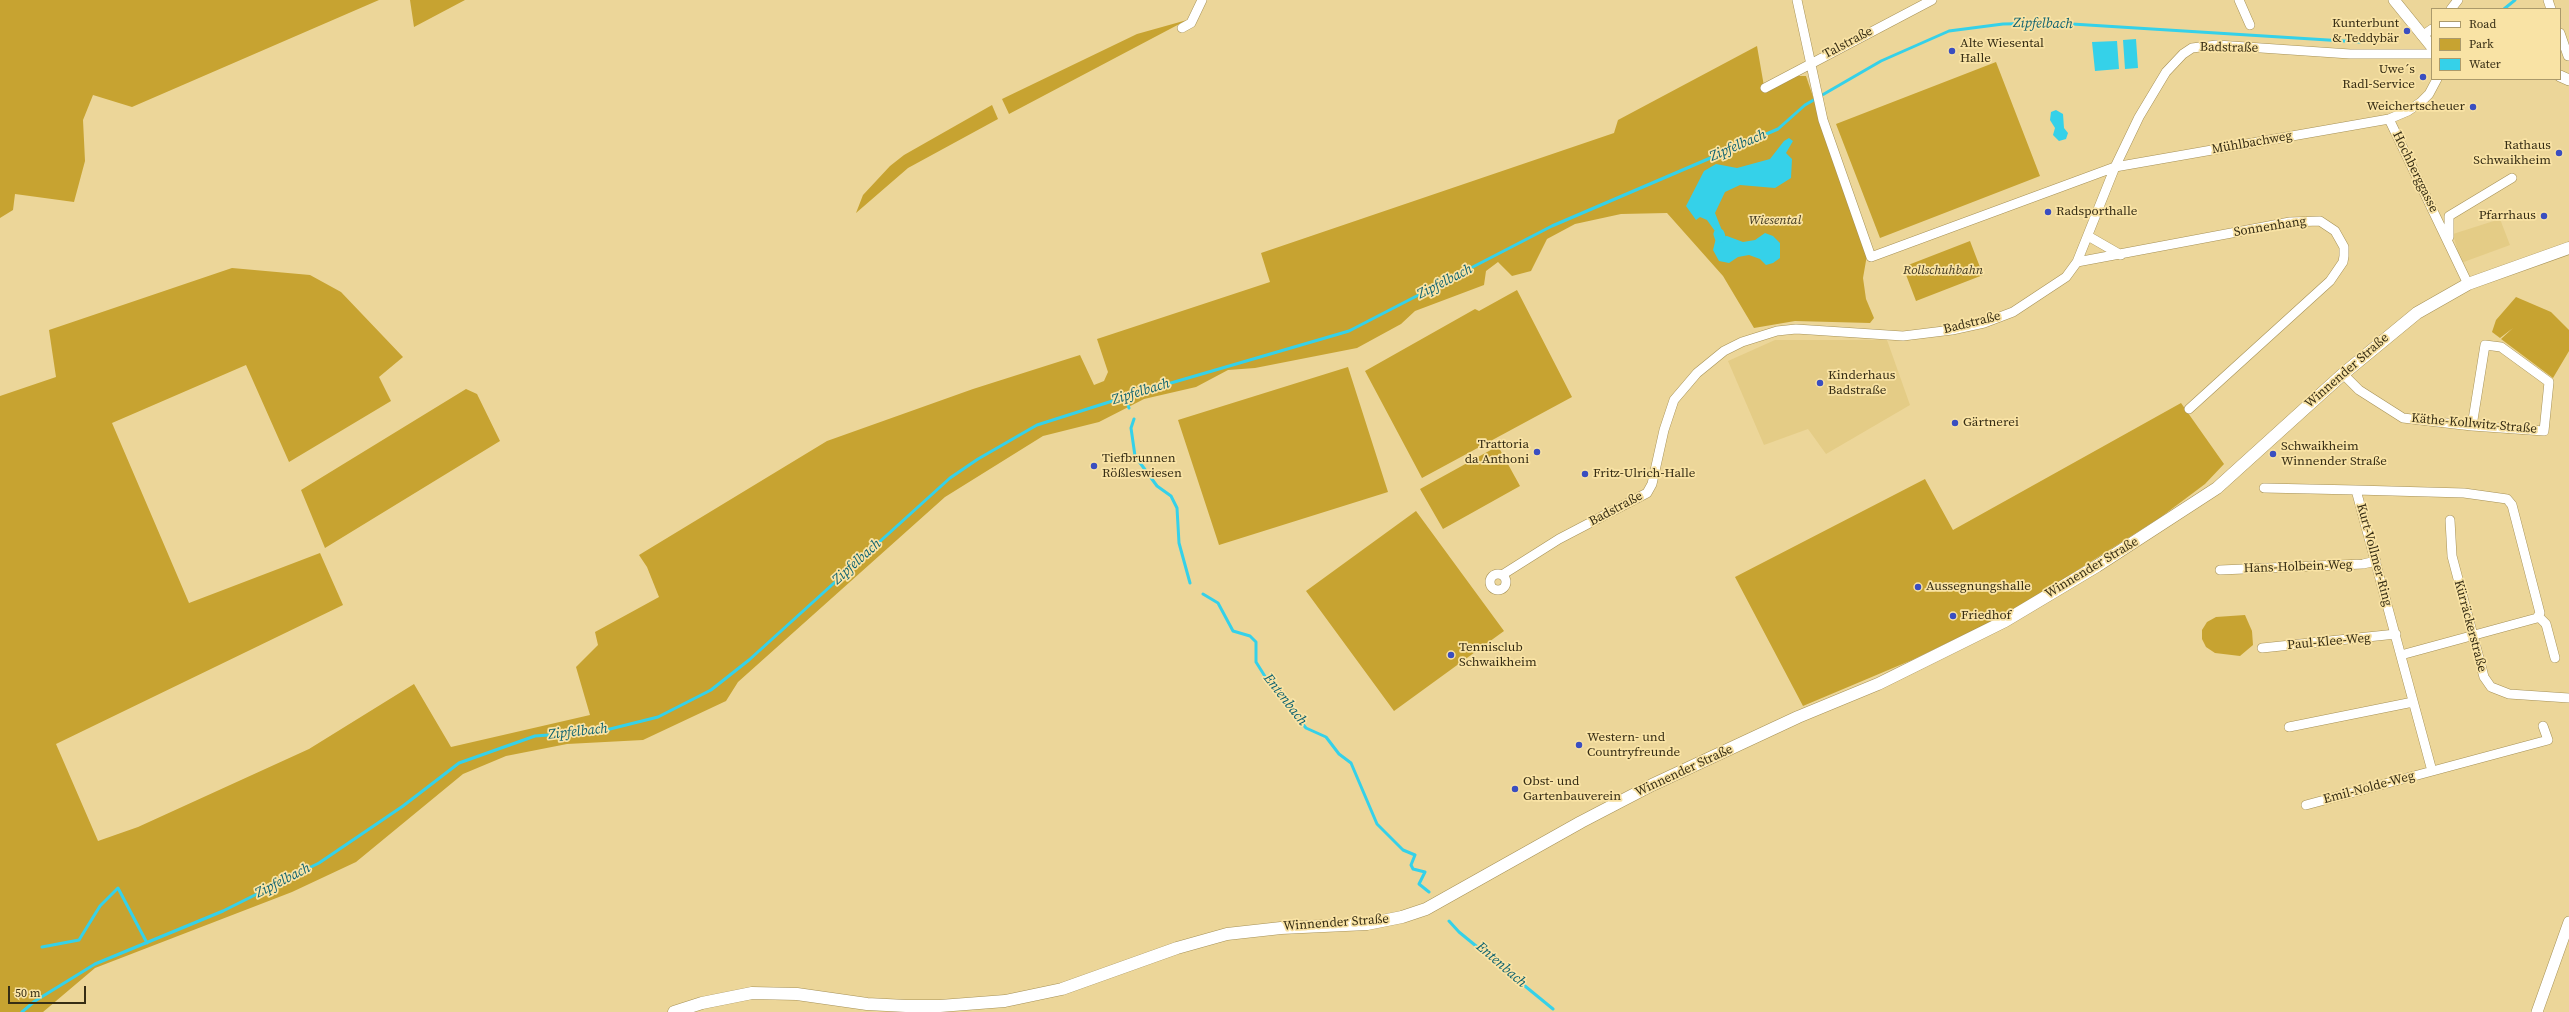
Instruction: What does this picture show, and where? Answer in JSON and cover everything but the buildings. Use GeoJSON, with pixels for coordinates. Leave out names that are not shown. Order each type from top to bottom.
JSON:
{"type":"FeatureCollection","features":[{"type":"Feature","properties":{"kind":"main road","name":"Winnender Straße"},"geometry":{"type":"LineString","coordinates":[[674,1012],[702,1003],[752,994],[797,994],[868,1004],[906,1006],[961,1005],[1005,1001],[1090,980],[1177,948],[1215,937],[1281,928],[1367,924],[1402,917],[1426,909],[1625,799],[1798,717],[1878,684],[2005,621],[2097,566],[2217,488],[2343,374],[2404,322],[2443,296],[2468,284],[2569,248]]}},
{"type":"Feature","properties":{"kind":"street"},"geometry":{"type":"LineString","coordinates":[[1182,28],[1191,23],[1202,0]]}},
{"type":"Feature","properties":{"kind":"street"},"geometry":{"type":"LineString","coordinates":[[1797,0],[1810,63]]}},
{"type":"Feature","properties":{"kind":"street","name":"Talstraße"},"geometry":{"type":"LineString","coordinates":[[1765,88],[1932,0]]}},
{"type":"Feature","properties":{"kind":"street"},"geometry":{"type":"LineString","coordinates":[[2239,0],[2250,25]]}},
{"type":"Feature","properties":{"kind":"street"},"geometry":{"type":"LineString","coordinates":[[2394,0],[2426,41],[2431,31]]}},
{"type":"Feature","properties":{"kind":"street"},"geometry":{"type":"LineString","coordinates":[[2452,8],[2458,0]]}},
{"type":"Feature","properties":{"kind":"street"},"geometry":{"type":"LineString","coordinates":[[2561,37],[2568,56]]}},
{"type":"Feature","properties":{"kind":"street","name":"Badstraße"},"geometry":{"type":"LineString","coordinates":[[1502,575],[1559,540],[1647,493],[1652,484],[1664,430],[1674,400],[1698,373],[1724,351],[1742,342],[1777,331],[1796,329],[1903,336],[1984,323],[2013,312],[2048,291],[2066,277],[2078,262],[2128,137],[2166,72],[2183,54],[2192,48],[2217,45],[2350,54],[2431,54]]}},
{"type":"Feature","properties":{"kind":"street","name":"Mühlbachweg"},"geometry":{"type":"LineString","coordinates":[[1810,63],[1824,120],[1871,257],[2115,167],[2389,118]]}},
{"type":"Feature","properties":{"kind":"street","name":"Hochberggasse"},"geometry":{"type":"LineString","coordinates":[[2436,80],[2429,94],[2421,102],[2408,110],[2389,118],[2468,284]]}},
{"type":"Feature","properties":{"kind":"street"},"geometry":{"type":"LineString","coordinates":[[2451,248],[2448,232],[2449,216],[2512,178]]}},
{"type":"Feature","properties":{"kind":"street","name":"Sonnenhang"},"geometry":{"type":"LineString","coordinates":[[2078,262],[2121,255],[2276,224],[2312,220],[2327,224],[2336,231],[2344,247],[2343,262],[2330,281],[2189,409]]}},
{"type":"Feature","properties":{"kind":"street"},"geometry":{"type":"LineString","coordinates":[[2088,236],[2121,255]]}},
{"type":"Feature","properties":{"kind":"street","name":"Käthe-Kollwitz-Straße"},"geometry":{"type":"LineString","coordinates":[[2343,374],[2359,390],[2403,418],[2472,426],[2544,431],[2550,382],[2501,347],[2485,345],[2472,426]]}},
{"type":"Feature","properties":{"kind":"street"},"geometry":{"type":"LineString","coordinates":[[2264,488],[2356,490]]}},
{"type":"Feature","properties":{"kind":"street","name":"Kurt-Vollmer-Ring"},"geometry":{"type":"LineString","coordinates":[[2432,771],[2356,490],[2464,493],[2507,499],[2512,505],[2516,519],[2540,612],[2538,616],[2546,624],[2555,658]]}},
{"type":"Feature","properties":{"kind":"street","name":"Kürräckerstraße"},"geometry":{"type":"LineString","coordinates":[[2450,520],[2452,556],[2472,637],[2484,677],[2491,687],[2509,694],[2569,698]]}},
{"type":"Feature","properties":{"kind":"street","name":"Hans-Holbein-Weg"},"geometry":{"type":"LineString","coordinates":[[2220,570],[2363,564],[2376,562]]}},
{"type":"Feature","properties":{"kind":"street"},"geometry":{"type":"LineString","coordinates":[[2401,655],[2472,637],[2538,616]]}},
{"type":"Feature","properties":{"kind":"street","name":"Paul-Klee-Weg"},"geometry":{"type":"LineString","coordinates":[[2262,648],[2396,634]]}},
{"type":"Feature","properties":{"kind":"street","name":"Kürräckerstraße"},"geometry":{"type":"LineString","coordinates":[[2557,696],[2569,693]]}},
{"type":"Feature","properties":{"kind":"street"},"geometry":{"type":"LineString","coordinates":[[2289,727],[2413,702]]}},
{"type":"Feature","properties":{"kind":"street","name":"Emil-Nolde-Weg"},"geometry":{"type":"LineString","coordinates":[[2306,805],[2548,740],[2543,726]]}},
{"type":"Feature","properties":{"kind":"street"},"geometry":{"type":"LineString","coordinates":[[2537,1012],[2569,922]]}},
{"type":"Feature","properties":{"kind":"shaded area"},"geometry":{"type":"Polygon","coordinates":[[[2500,219],[2510,245],[2461,263],[2453,234],[2500,219]]]}},
{"type":"Feature","properties":{"kind":"shaded area","name":"Kinderhaus Badstraße"},"geometry":{"type":"Polygon","coordinates":[[[1775,340],[1887,340],[1910,405],[1826,454],[1808,429],[1764,445],[1728,361],[1775,340]]]}},
{"type":"Feature","properties":{"kind":"green space"},"geometry":{"type":"Polygon","coordinates":[[[0,0],[379,0],[132,107],[93,95],[83,120],[85,161],[74,202],[15,194],[13,210],[0,218],[0,0]]]}},
{"type":"Feature","properties":{"kind":"green space"},"geometry":{"type":"Polygon","coordinates":[[[410,0],[465,0],[414,27],[410,0]]]}},
{"type":"Feature","properties":{"kind":"green space"},"geometry":{"type":"Polygon","coordinates":[[[1187,20],[1009,114],[1002,99],[1137,34],[1187,20]]]}},
{"type":"Feature","properties":{"kind":"green space","name":"Wiesental"},"geometry":{"type":"Polygon","coordinates":[[[1757,46],[1765,92],[1794,76],[1806,76],[1867,255],[1863,278],[1866,299],[1874,318],[1870,323],[1795,321],[1754,328],[1723,276],[1667,213],[1621,214],[1575,224],[1547,239],[1531,271],[1512,276],[1498,262],[1486,271],[1484,285],[1415,311],[1401,324],[1357,348],[1255,368],[1228,370],[1196,387],[1144,399],[1099,422],[1043,436],[945,497],[738,682],[726,701],[643,740],[567,744],[506,756],[463,774],[356,862],[292,892],[95,968],[43,1012],[0,1012],[0,396],[56,377],[49,330],[232,268],[310,275],[341,292],[403,357],[379,377],[391,401],[289,462],[246,365],[112,423],[189,603],[320,553],[343,605],[56,744],[98,841],[138,827],[309,749],[414,684],[451,747],[590,715],[576,667],[598,645],[595,632],[659,597],[647,567],[639,555],[827,441],[973,389],[1080,355],[1094,385],[1104,381],[1108,372],[1097,339],[1270,282],[1261,253],[1614,133],[1618,120],[1757,46]]]}},
{"type":"Feature","properties":{"kind":"green space"},"geometry":{"type":"Polygon","coordinates":[[[1996,62],[2040,176],[1880,238],[1836,124],[1996,62]]]}},
{"type":"Feature","properties":{"kind":"green space"},"geometry":{"type":"Polygon","coordinates":[[[992,105],[998,119],[908,168],[856,213],[863,195],[890,166],[904,155],[992,105]]]}},
{"type":"Feature","properties":{"kind":"green space","name":"Rollschuhbahn"},"geometry":{"type":"Polygon","coordinates":[[[1970,241],[1983,275],[1916,301],[1903,267],[1970,241]]]}},
{"type":"Feature","properties":{"kind":"green space"},"geometry":{"type":"Polygon","coordinates":[[[1517,290],[1572,397],[1422,478],[1365,371],[1475,309],[1479,311],[1517,290]]]}},
{"type":"Feature","properties":{"kind":"green space"},"geometry":{"type":"Polygon","coordinates":[[[2516,297],[2551,312],[2569,330],[2569,351],[2553,378],[2501,339],[2513,328],[2500,338],[2492,332],[2496,320],[2516,297]]]}},
{"type":"Feature","properties":{"kind":"green space"},"geometry":{"type":"Polygon","coordinates":[[[1348,367],[1388,492],[1219,545],[1178,420],[1348,367]]]}},
{"type":"Feature","properties":{"kind":"green space"},"geometry":{"type":"Polygon","coordinates":[[[466,389],[477,394],[500,441],[325,548],[301,490],[466,389]]]}},
{"type":"Feature","properties":{"kind":"green space"},"geometry":{"type":"Polygon","coordinates":[[[2181,403],[2224,464],[2205,484],[2161,517],[2015,610],[1912,660],[1803,706],[1735,577],[1925,479],[1953,530],[2181,403]]]}},
{"type":"Feature","properties":{"kind":"green space"},"geometry":{"type":"Polygon","coordinates":[[[1498,446],[1520,486],[1443,529],[1420,489],[1498,446]]]}},
{"type":"Feature","properties":{"kind":"green space"},"geometry":{"type":"Polygon","coordinates":[[[1416,511],[1504,631],[1394,711],[1306,591],[1416,511]]]}},
{"type":"Feature","properties":{"kind":"green space"},"geometry":{"type":"Polygon","coordinates":[[[2245,615],[2252,631],[2253,645],[2240,656],[2215,653],[2206,647],[2202,639],[2202,630],[2207,622],[2216,617],[2245,615]]]}},
{"type":"Feature","properties":{"kind":"water"},"geometry":{"type":"Polygon","coordinates":[[[2136,39],[2138,68],[2125,69],[2123,40],[2136,39]]]}},
{"type":"Feature","properties":{"kind":"water"},"geometry":{"type":"Polygon","coordinates":[[[2117,41],[2119,69],[2095,71],[2092,42],[2117,41]]]}},
{"type":"Feature","properties":{"kind":"water"},"geometry":{"type":"Polygon","coordinates":[[[2056,110],[2063,114],[2064,128],[2068,133],[2066,139],[2059,141],[2053,135],[2055,128],[2050,120],[2051,112],[2056,110]]]}},
{"type":"Feature","properties":{"kind":"water"},"geometry":{"type":"Polygon","coordinates":[[[1789,138],[1793,141],[1786,153],[1792,159],[1791,178],[1775,188],[1740,185],[1725,192],[1715,213],[1723,233],[1717,234],[1707,220],[1700,217],[1696,220],[1686,206],[1704,171],[1716,164],[1737,168],[1770,159],[1784,141],[1789,138]]]}},
{"type":"Feature","properties":{"kind":"water"},"geometry":{"type":"Polygon","coordinates":[[[1765,233],[1773,236],[1780,243],[1780,258],[1773,263],[1766,265],[1760,259],[1749,255],[1738,257],[1729,263],[1719,261],[1713,250],[1716,238],[1727,236],[1743,242],[1755,240],[1765,233]]]}},
{"type":"Feature","properties":{"kind":"waterway","name":"Zipfelbach"},"geometry":{"type":"LineString","coordinates":[[2505,8],[2515,0]]}},
{"type":"Feature","properties":{"kind":"waterway","name":"Zipfelbach"},"geometry":{"type":"LineString","coordinates":[[22,1012],[35,1001],[95,964],[223,911],[319,863],[403,806],[459,763],[535,736],[602,731],[658,717],[711,690],[749,660],[950,478],[978,459],[1037,425],[1147,390],[1349,331],[1552,226],[1778,129],[1805,105],[1881,61],[1949,31],[2003,24],[2056,23],[2360,42]]}},
{"type":"Feature","properties":{"kind":"waterway","name":"Entenbach"},"geometry":{"type":"LineString","coordinates":[[1125,397],[1129,408]]}},
{"type":"Feature","properties":{"kind":"waterway","name":"Entenbach"},"geometry":{"type":"LineString","coordinates":[[1134,419],[1131,428],[1135,456],[1157,486],[1171,496],[1177,508],[1179,543],[1190,583]]}},
{"type":"Feature","properties":{"kind":"waterway","name":"Entenbach"},"geometry":{"type":"LineString","coordinates":[[1203,594],[1218,603],[1233,631],[1250,636],[1256,642],[1256,662],[1271,686],[1306,728],[1326,737],[1339,754],[1351,763],[1377,824],[1403,850],[1415,855],[1411,865],[1413,869],[1425,872],[1419,884],[1429,892]]}},
{"type":"Feature","properties":{"kind":"waterway"},"geometry":{"type":"LineString","coordinates":[[42,947],[79,940],[100,906],[118,888],[147,943]]}},
{"type":"Feature","properties":{"kind":"waterway","name":"Entenbach"},"geometry":{"type":"LineString","coordinates":[[1449,921],[1459,932],[1553,1009]]}},
{"type":"Feature","properties":{"kind":"place","name":"Kunterbunt & Teddybär"},"geometry":{"type":"Point","coordinates":[2407,31]}},
{"type":"Feature","properties":{"kind":"place","name":"Alte Wiesental Halle"},"geometry":{"type":"Point","coordinates":[1952,51]}},
{"type":"Feature","properties":{"kind":"place","name":"Uwe´s Radl-Service"},"geometry":{"type":"Point","coordinates":[2423,77]}},
{"type":"Feature","properties":{"kind":"place","name":"Weichertscheuer"},"geometry":{"type":"Point","coordinates":[2473,107]}},
{"type":"Feature","properties":{"kind":"place","name":"Rathaus Schwaikheim"},"geometry":{"type":"Point","coordinates":[2559,153]}},
{"type":"Feature","properties":{"kind":"place","name":"Radsporthalle"},"geometry":{"type":"Point","coordinates":[2048,212]}},
{"type":"Feature","properties":{"kind":"place","name":"Pfarrhaus"},"geometry":{"type":"Point","coordinates":[2544,216]}},
{"type":"Feature","properties":{"kind":"place","name":"Kinderhaus Badstraße"},"geometry":{"type":"Point","coordinates":[1820,383]}},
{"type":"Feature","properties":{"kind":"place","name":"Gärtnerei"},"geometry":{"type":"Point","coordinates":[1955,423]}},
{"type":"Feature","properties":{"kind":"place","name":"Trattoria da Anthoni"},"geometry":{"type":"Point","coordinates":[1537,452]}},
{"type":"Feature","properties":{"kind":"place","name":"Schwaikheim Winnender Straße"},"geometry":{"type":"Point","coordinates":[2273,454]}},
{"type":"Feature","properties":{"kind":"place","name":"Tiefbrunnen Rößleswiesen"},"geometry":{"type":"Point","coordinates":[1094,466]}},
{"type":"Feature","properties":{"kind":"place","name":"Fritz-Ulrich-Halle"},"geometry":{"type":"Point","coordinates":[1585,474]}},
{"type":"Feature","properties":{"kind":"place","name":"Aussegnungshalle"},"geometry":{"type":"Point","coordinates":[1918,587]}},
{"type":"Feature","properties":{"kind":"place","name":"Friedhof"},"geometry":{"type":"Point","coordinates":[1953,616]}},
{"type":"Feature","properties":{"kind":"place","name":"Tennisclub Schwaikheim"},"geometry":{"type":"Point","coordinates":[1451,655]}},
{"type":"Feature","properties":{"kind":"place","name":"Western- und Countryfreunde"},"geometry":{"type":"Point","coordinates":[1579,745]}},
{"type":"Feature","properties":{"kind":"place","name":"Obst- und Gartenbauverein"},"geometry":{"type":"Point","coordinates":[1515,789]}}]}
